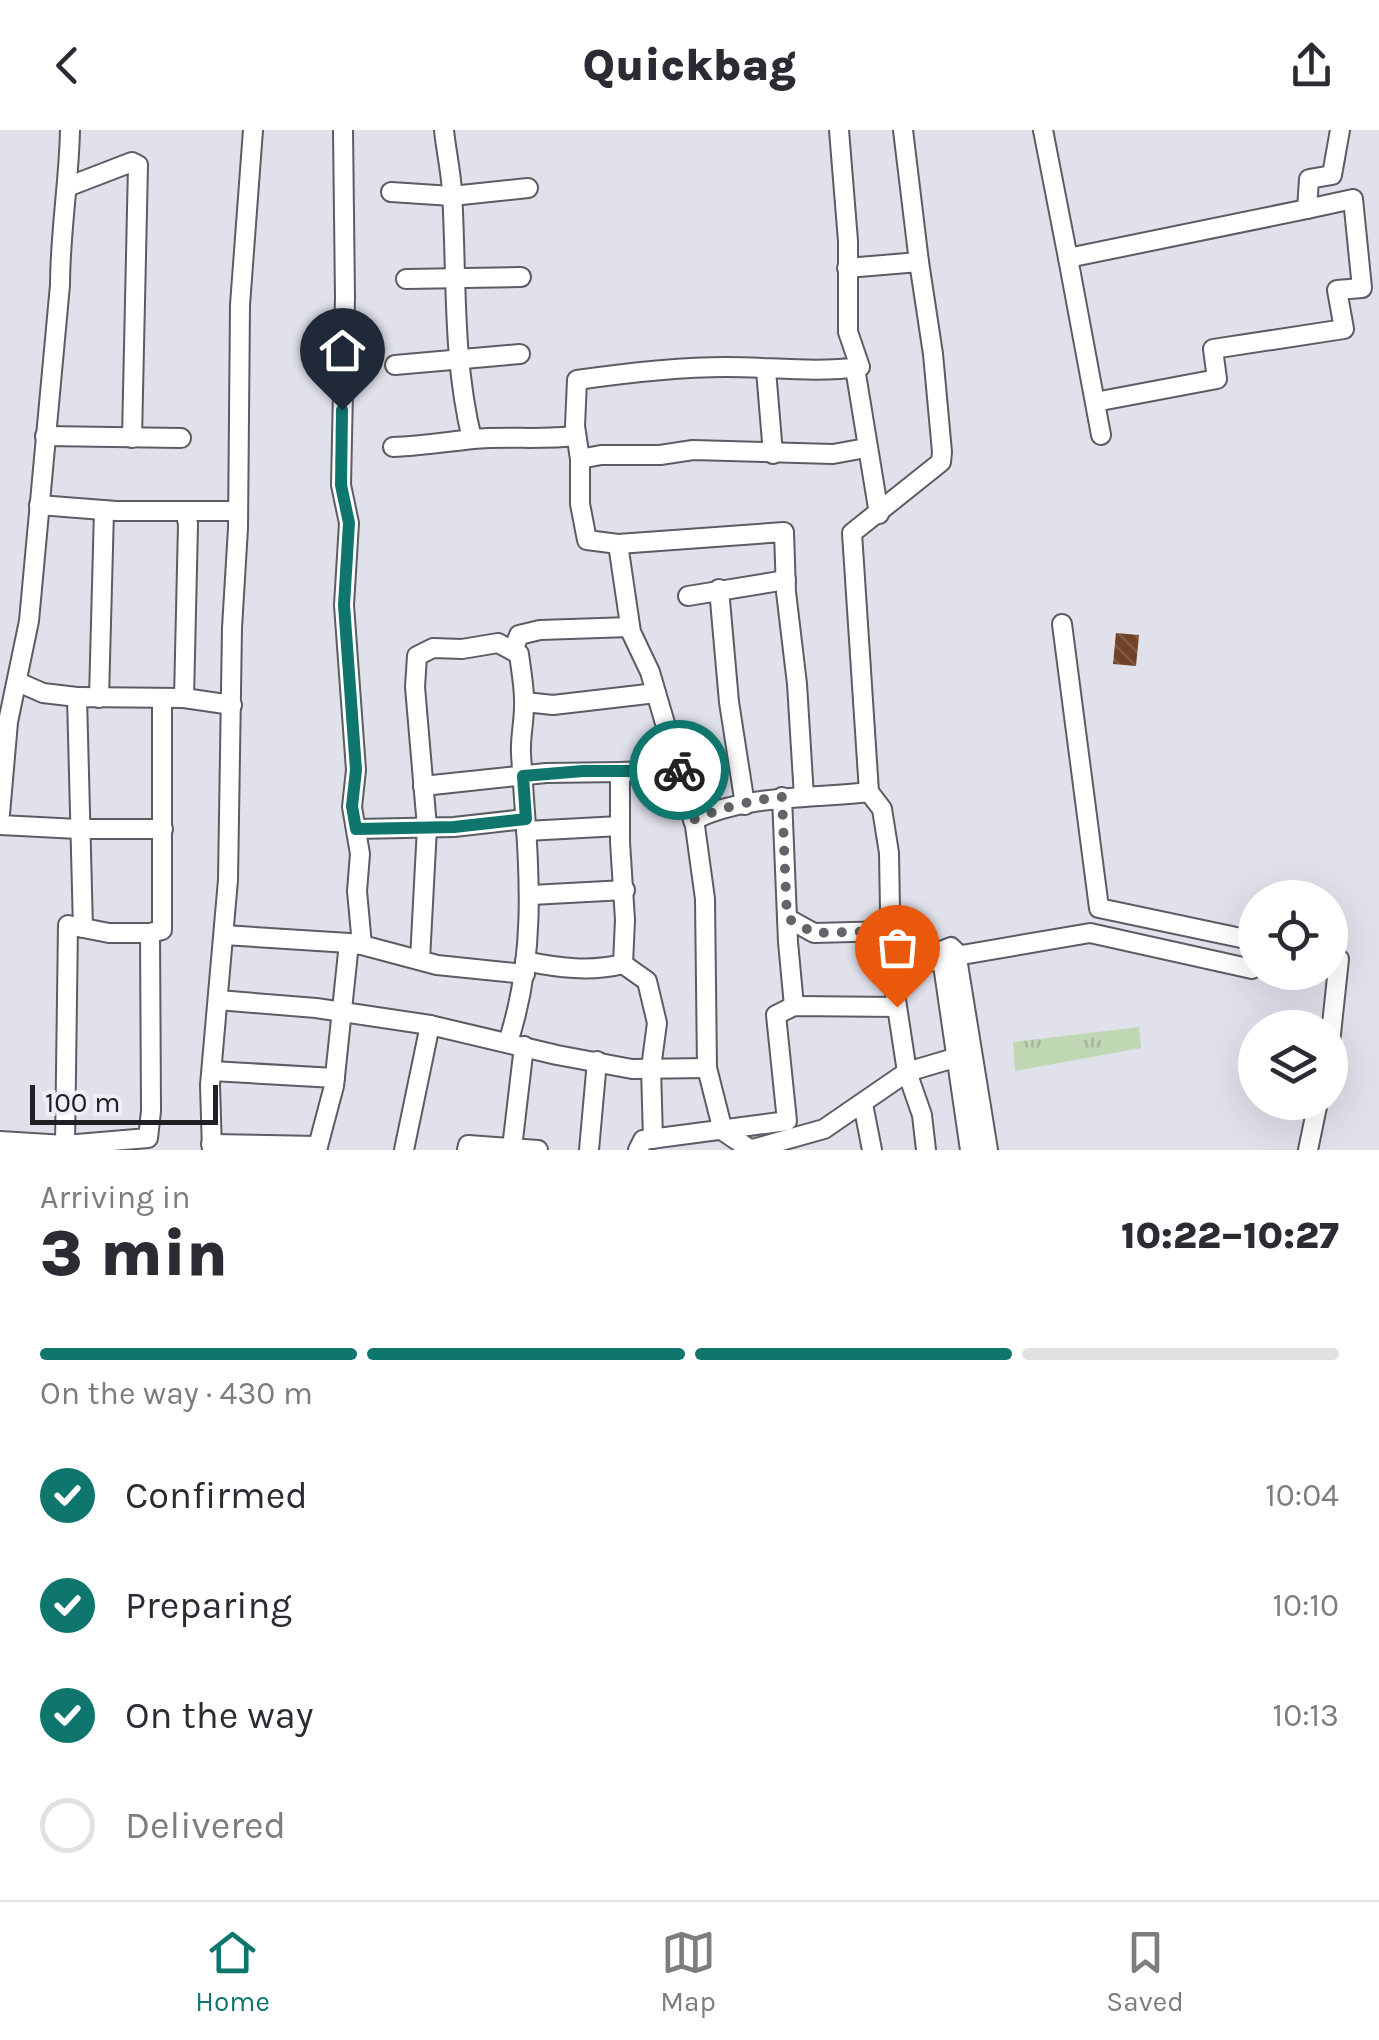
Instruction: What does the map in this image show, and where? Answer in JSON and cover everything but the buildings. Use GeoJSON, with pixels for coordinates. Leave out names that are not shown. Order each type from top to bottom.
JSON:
{"type":"FeatureCollection","features":[{"type":"Feature","properties":{"kind":"street"},"geometry":{"type":"LineString","coordinates":[[0,814],[8,722],[28,621],[70,130]]}},
{"type":"Feature","properties":{"kind":"street"},"geometry":{"type":"LineString","coordinates":[[254,130],[240,305],[232,704],[224,935],[212,1071],[212,1147],[318,1148],[335,1078],[356,944],[360,854],[352,806],[356,770],[344,605],[349,523],[341,485],[343,130]]}},
{"type":"Feature","properties":{"kind":"street"},"geometry":{"type":"LineString","coordinates":[[444,130],[452,196],[459,362],[472,440]]}},
{"type":"Feature","properties":{"kind":"street"},"geometry":{"type":"LineString","coordinates":[[804,797],[784,532],[618,544],[587,540],[580,504],[577,380],[630,372],[725,367],[860,367],[848,332],[848,241],[840,130]]}},
{"type":"Feature","properties":{"kind":"street"},"geometry":{"type":"LineString","coordinates":[[903,130],[933,354],[941,462],[879,514],[861,524],[852,533],[852,547],[869,792],[882,810],[890,853],[891,967],[907,1072],[922,1115],[926,1150]]}},
{"type":"Feature","properties":{"kind":"street"},"geometry":{"type":"LineString","coordinates":[[1043,130],[1102,435]]}},
{"type":"Feature","properties":{"kind":"street"},"geometry":{"type":"LineString","coordinates":[[1306,209],[1309,178],[1332,176],[1340,130]]}},
{"type":"Feature","properties":{"kind":"street"},"geometry":{"type":"LineString","coordinates":[[66,188],[132,162],[138,165],[132,438]]}},
{"type":"Feature","properties":{"kind":"street"},"geometry":{"type":"LineString","coordinates":[[390,192],[452,196],[528,188]]}},
{"type":"Feature","properties":{"kind":"street"},"geometry":{"type":"LineString","coordinates":[[1068,258],[1353,200],[1362,288],[1337,290],[1344,329],[1213,348],[1217,379],[1095,402]]}},
{"type":"Feature","properties":{"kind":"street"},"geometry":{"type":"LineString","coordinates":[[847,268],[919,262]]}},
{"type":"Feature","properties":{"kind":"street"},"geometry":{"type":"LineString","coordinates":[[406,280],[521,277]]}},
{"type":"Feature","properties":{"kind":"street"},"geometry":{"type":"LineString","coordinates":[[395,366],[520,354]]}},
{"type":"Feature","properties":{"kind":"street"},"geometry":{"type":"LineString","coordinates":[[854,368],[879,514]]}},
{"type":"Feature","properties":{"kind":"street"},"geometry":{"type":"LineString","coordinates":[[766,370],[774,454]]}},
{"type":"Feature","properties":{"kind":"street"},"geometry":{"type":"LineString","coordinates":[[45,436],[180,438]]}},
{"type":"Feature","properties":{"kind":"street"},"geometry":{"type":"LineString","coordinates":[[393,447],[576,436]]}},
{"type":"Feature","properties":{"kind":"street"},"geometry":{"type":"LineString","coordinates":[[580,459],[693,450],[833,454],[866,448]]}},
{"type":"Feature","properties":{"kind":"street"},"geometry":{"type":"LineString","coordinates":[[39,505],[104,510],[238,511]]}},
{"type":"Feature","properties":{"kind":"street"},"geometry":{"type":"LineString","coordinates":[[98,698],[104,510]]}},
{"type":"Feature","properties":{"kind":"street"},"geometry":{"type":"LineString","coordinates":[[184,698],[188,524],[185,511]]}},
{"type":"Feature","properties":{"kind":"street"},"geometry":{"type":"LineString","coordinates":[[618,544],[630,627],[656,693],[693,820],[705,899],[708,1068],[722,1132]]}},
{"type":"Feature","properties":{"kind":"street"},"geometry":{"type":"LineString","coordinates":[[688,596],[786,580]]}},
{"type":"Feature","properties":{"kind":"street"},"geometry":{"type":"LineString","coordinates":[[719,589],[728,702],[745,805]]}},
{"type":"Feature","properties":{"kind":"street"},"geometry":{"type":"LineString","coordinates":[[1062,624],[1098,908],[1238,937]]}},
{"type":"Feature","properties":{"kind":"street"},"geometry":{"type":"LineString","coordinates":[[513,651],[519,636],[540,630],[630,627]]}},
{"type":"Feature","properties":{"kind":"street"},"geometry":{"type":"LineString","coordinates":[[420,960],[427,828],[415,687],[418,656],[433,648],[498,643],[519,654],[525,702],[521,749],[531,894],[516,1044],[512,1148]]}},
{"type":"Feature","properties":{"kind":"street"},"geometry":{"type":"LineString","coordinates":[[18,682],[43,693],[77,697],[184,698],[232,704]]}},
{"type":"Feature","properties":{"kind":"street"},"geometry":{"type":"LineString","coordinates":[[525,702],[553,705],[656,693]]}},
{"type":"Feature","properties":{"kind":"street"},"geometry":{"type":"LineString","coordinates":[[77,697],[83,928]]}},
{"type":"Feature","properties":{"kind":"street"},"geometry":{"type":"LineString","coordinates":[[66,1148],[68,925],[108,933],[162,930],[162,698]]}},
{"type":"Feature","properties":{"kind":"street"},"geometry":{"type":"LineString","coordinates":[[423,786],[583,771],[645,771],[677,764]]}},
{"type":"Feature","properties":{"kind":"street"},"geometry":{"type":"LineString","coordinates":[[620,772],[625,890],[623,964]]}},
{"type":"Feature","properties":{"kind":"street"},"geometry":{"type":"LineString","coordinates":[[693,820],[709,812],[768,798],[869,792]]}},
{"type":"Feature","properties":{"kind":"street"},"geometry":{"type":"LineString","coordinates":[[782,797],[794,1006]]}},
{"type":"Feature","properties":{"kind":"street"},"geometry":{"type":"LineString","coordinates":[[0,825],[163,829]]}},
{"type":"Feature","properties":{"kind":"street"},"geometry":{"type":"LineString","coordinates":[[356,829],[620,826]]}},
{"type":"Feature","properties":{"kind":"street"},"geometry":{"type":"LineString","coordinates":[[531,894],[625,890]]}},
{"type":"Feature","properties":{"kind":"street"},"geometry":{"type":"LineString","coordinates":[[787,918],[814,933],[890,931]]}},
{"type":"Feature","properties":{"kind":"street"},"geometry":{"type":"LineString","coordinates":[[0,1141],[66,1148],[123,1145],[148,1138],[150,933]]}},
{"type":"Feature","properties":{"kind":"street"},"geometry":{"type":"LineString","coordinates":[[891,967],[1085,933],[1238,966]]}},
{"type":"Feature","properties":{"kind":"street"},"geometry":{"type":"LineString","coordinates":[[224,935],[356,944],[437,965],[606,968],[623,964],[647,981],[657,1023],[645,1144],[786,1121]]}},
{"type":"Feature","properties":{"kind":"street"},"geometry":{"type":"LineString","coordinates":[[949,958],[964,1055],[970,1150]]}},
{"type":"Feature","properties":{"kind":"street"},"geometry":{"type":"LineString","coordinates":[[218,1000],[430,1025],[557,1056],[632,1069],[708,1068]]}},
{"type":"Feature","properties":{"kind":"street"},"geometry":{"type":"LineString","coordinates":[[800,1136],[786,1121],[776,1015],[794,1006],[897,1007]]}},
{"type":"Feature","properties":{"kind":"street"},"geometry":{"type":"LineString","coordinates":[[404,1150],[430,1025]]}},
{"type":"Feature","properties":{"kind":"street"},"geometry":{"type":"LineString","coordinates":[[722,1132],[759,1149],[824,1129],[907,1072],[964,1055]]}},
{"type":"Feature","properties":{"kind":"street"},"geometry":{"type":"LineString","coordinates":[[964,1055],[988,1150]]}},
{"type":"Feature","properties":{"kind":"street"},"geometry":{"type":"LineString","coordinates":[[589,1150],[597,1061]]}},
{"type":"Feature","properties":{"kind":"street"},"geometry":{"type":"LineString","coordinates":[[212,1071],[335,1078]]}},
{"type":"Feature","properties":{"kind":"street"},"geometry":{"type":"LineString","coordinates":[[863,1104],[872,1150]]}},
{"type":"Feature","properties":{"kind":"street"},"geometry":{"type":"LineString","coordinates":[[1308,1150],[1314,1120]]}},
{"type":"Feature","properties":{"kind":"street"},"geometry":{"type":"LineString","coordinates":[[468,1150],[468,1145],[538,1150]]}},
{"type":"Feature","properties":{"kind":"green space"},"geometry":{"type":"Polygon","coordinates":[[[1139,1027],[1141,1048],[1015,1071],[1013,1042],[1139,1027]]]}},
{"type":"Feature","properties":{"kind":"way so far"},"geometry":{"type":"LineString","coordinates":[[679,770],[693,820],[709,812],[782,797],[787,918],[814,933],[890,931],[897,1007]]}},
{"type":"Feature","properties":{"kind":"route"},"geometry":{"type":"LineString","coordinates":[[342,410],[341,485],[349,523],[344,605],[356,770],[352,806],[356,829],[454,827],[526,819],[523,776],[645,771],[677,764],[679,770]]}}]}
